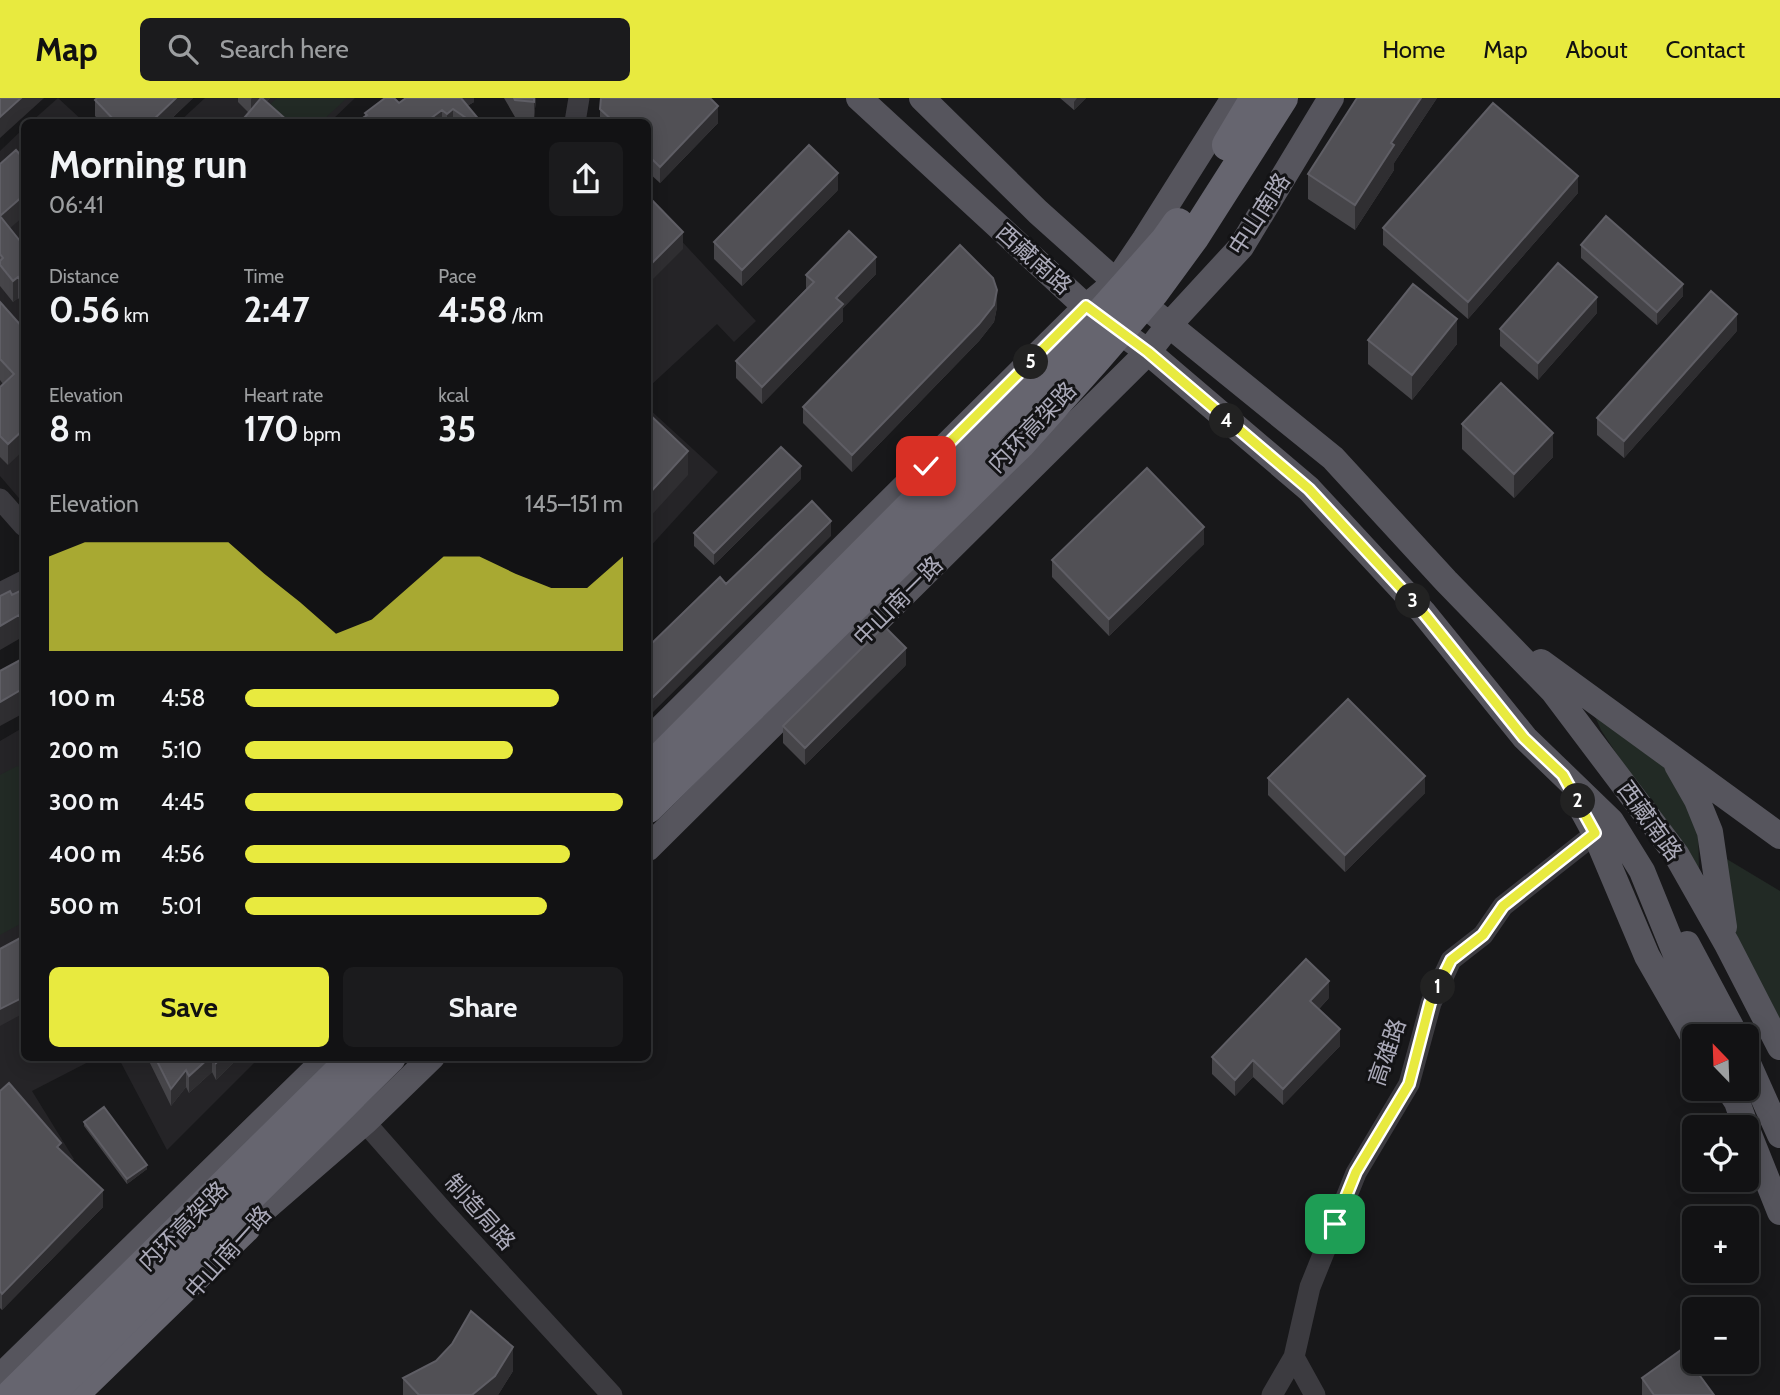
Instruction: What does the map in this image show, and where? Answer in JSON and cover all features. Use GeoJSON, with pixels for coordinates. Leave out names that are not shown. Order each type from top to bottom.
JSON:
{"type":"FeatureCollection","features":[{"type":"Feature","properties":{"kind":"highway","name":"内环高架路"},"geometry":{"type":"LineString","coordinates":[[651,768],[1086,331],[1166,241],[1205,186],[1256,98]]}},
{"type":"Feature","properties":{"kind":"highway","name":"内环高架路"},"geometry":{"type":"LineString","coordinates":[[651,804],[1020,443],[1088,368],[1153,292],[1194,236],[1282,98]]}},
{"type":"Feature","properties":{"kind":"highway","name":"内环高架路"},"geometry":{"type":"LineString","coordinates":[[12,1395],[351,1061]]}},
{"type":"Feature","properties":{"kind":"highway","name":"内环高架路"},"geometry":{"type":"LineString","coordinates":[[48,1395],[386,1061]]}},
{"type":"Feature","properties":{"kind":"highway"},"geometry":{"type":"LineString","coordinates":[[72,1395],[246,1227]]}},
{"type":"Feature","properties":{"kind":"main road","name":"西藏南路"},"geometry":{"type":"LineString","coordinates":[[859,98],[1086,306],[1148,352],[1309,489],[1423,612],[1524,738],[1563,775],[1603,827],[1642,871],[1704,1024]]}},
{"type":"Feature","properties":{"kind":"main road","name":"西藏南路"},"geometry":{"type":"LineString","coordinates":[[922,98],[1038,212],[1116,282],[1333,457],[1553,691],[1676,854],[1727,944],[1780,1047]]}},
{"type":"Feature","properties":{"kind":"main road"},"geometry":{"type":"LineString","coordinates":[[651,738],[1086,306],[1116,282],[1234,98]]}},
{"type":"Feature","properties":{"kind":"main road","name":"中山南路"},"geometry":{"type":"LineString","coordinates":[[1148,352],[1169,325],[1241,247],[1331,98]]}},
{"type":"Feature","properties":{"kind":"main road","name":"中山南一路"},"geometry":{"type":"LineString","coordinates":[[651,845],[1148,352]]}},
{"type":"Feature","properties":{"kind":"main road","name":"西藏南路"},"geometry":{"type":"LineString","coordinates":[[1484,620],[1780,836]]}},
{"type":"Feature","properties":{"kind":"main road"},"geometry":{"type":"LineString","coordinates":[[1674,760],[1697,800],[1710,832],[1727,944]]}},
{"type":"Feature","properties":{"kind":"main road","name":"西藏南路"},"geometry":{"type":"LineString","coordinates":[[1603,827],[1647,956],[1686,1024]]}},
{"type":"Feature","properties":{"kind":"main road"},"geometry":{"type":"LineString","coordinates":[[1642,871],[1679,929],[1730,1024]]}},
{"type":"Feature","properties":{"kind":"main road"},"geometry":{"type":"LineString","coordinates":[[0,1377],[320,1061]]}},
{"type":"Feature","properties":{"kind":"main road","name":"中山南一路"},"geometry":{"type":"LineString","coordinates":[[89,1395],[239,1246],[246,1227],[366,1121],[428,1061]]}},
{"type":"Feature","properties":{"kind":"main road"},"geometry":{"type":"LineString","coordinates":[[1759,1088],[1780,1135]]}},
{"type":"Feature","properties":{"kind":"main road"},"geometry":{"type":"LineString","coordinates":[[1759,1160],[1780,1212]]}},
{"type":"Feature","properties":{"kind":"main road"},"geometry":{"type":"LineString","coordinates":[[61,1395],[178,1279],[246,1227]]}},
{"type":"Feature","properties":{"kind":"street"},"geometry":{"type":"LineString","coordinates":[[576,119],[579,98]]}},
{"type":"Feature","properties":{"kind":"street"},"geometry":{"type":"LineString","coordinates":[[0,499],[21,523]]}},
{"type":"Feature","properties":{"kind":"street"},"geometry":{"type":"LineString","coordinates":[[0,593],[21,582]]}},
{"type":"Feature","properties":{"kind":"street","name":"高雄路"},"geometry":{"type":"LineString","coordinates":[[1272,1395],[1294,1357],[1310,1287],[1356,1172],[1409,1084],[1430,1003],[1451,960],[1483,935],[1503,906],[1603,827]]}},
{"type":"Feature","properties":{"kind":"street","name":"制造局路"},"geometry":{"type":"LineString","coordinates":[[323,1061],[341,1097],[366,1121],[444,1212],[612,1395]]}},
{"type":"Feature","properties":{"kind":"street"},"geometry":{"type":"LineString","coordinates":[[1294,1357],[1315,1395]]}},
{"type":"Feature","properties":{"kind":"shaded area"},"geometry":{"type":"Polygon","coordinates":[[[58,98],[81,119],[34,119],[58,98]]]}},
{"type":"Feature","properties":{"kind":"shaded area"},"geometry":{"type":"Polygon","coordinates":[[[205,98],[355,98],[333,119],[182,119],[205,98]]]}},
{"type":"Feature","properties":{"kind":"shaded area"},"geometry":{"type":"Polygon","coordinates":[[[277,98],[347,98],[324,119],[271,119],[263,111],[277,98]]]}},
{"type":"Feature","properties":{"kind":"shaded area"},"geometry":{"type":"Polygon","coordinates":[[[21,131],[21,500],[0,476],[0,151],[21,131]]]}},
{"type":"Feature","properties":{"kind":"shaded area"},"geometry":{"type":"Polygon","coordinates":[[[651,208],[756,321],[734,342],[717,324],[651,385],[651,208]]]}},
{"type":"Feature","properties":{"kind":"shaded area"},"geometry":{"type":"Polygon","coordinates":[[[651,411],[718,472],[651,546],[651,411]]]}},
{"type":"Feature","properties":{"kind":"shaded area"},"geometry":{"type":"Polygon","coordinates":[[[1594,714],[1669,767],[1698,823],[1699,870],[1687,861],[1601,730],[1594,714]]]}},
{"type":"Feature","properties":{"kind":"shaded area"},"geometry":{"type":"Polygon","coordinates":[[[21,729],[21,1061],[90,1061],[32,1091],[74,1159],[0,1224],[0,741],[21,729]]]}},
{"type":"Feature","properties":{"kind":"shaded area"},"geometry":{"type":"Polygon","coordinates":[[[21,766],[21,924],[0,935],[0,775],[21,766]]]}},
{"type":"Feature","properties":{"kind":"shaded area"},"geometry":{"type":"Polygon","coordinates":[[[1720,855],[1780,891],[1780,1032],[1730,927],[1720,855]]]}},
{"type":"Feature","properties":{"kind":"shaded area"},"geometry":{"type":"Polygon","coordinates":[[[120,1061],[256,1061],[167,1150],[120,1061]]]}},
{"type":"Feature","properties":{"kind":"building"},"geometry":{"type":"Polygon","coordinates":[[[0,98],[21,98],[0,117],[0,98]]]}},
{"type":"Feature","properties":{"kind":"building"},"geometry":{"type":"Polygon","coordinates":[[[176,98],[154,119],[113,119],[95,100],[176,98]]]}},
{"type":"Feature","properties":{"kind":"building"},"geometry":{"type":"Polygon","coordinates":[[[262,98],[286,119],[247,119],[245,117],[262,98]]]}},
{"type":"Feature","properties":{"kind":"building"},"geometry":{"type":"Polygon","coordinates":[[[385,98],[394,98],[399,103],[406,98],[461,98],[478,119],[468,119],[453,109],[447,114],[442,110],[430,119],[361,119],[367,115],[365,113],[385,98]]]}},
{"type":"Feature","properties":{"kind":"building"},"geometry":{"type":"Polygon","coordinates":[[[514,98],[534,98],[534,102],[515,100],[514,98]]]}},
{"type":"Feature","properties":{"kind":"building"},"geometry":{"type":"Polygon","coordinates":[[[601,98],[710,98],[718,106],[660,167],[651,158],[651,119],[611,119],[600,109],[601,98]]]}},
{"type":"Feature","properties":{"kind":"building"},"geometry":{"type":"Polygon","coordinates":[[[1357,98],[1421,98],[1355,205],[1308,174],[1357,98]]]}},
{"type":"Feature","properties":{"kind":"building"},"geometry":{"type":"Polygon","coordinates":[[[1493,103],[1578,176],[1468,302],[1383,228],[1493,103]]]}},
{"type":"Feature","properties":{"kind":"building"},"geometry":{"type":"Polygon","coordinates":[[[809,145],[838,173],[742,270],[714,242],[809,145]]]}},
{"type":"Feature","properties":{"kind":"building"},"geometry":{"type":"Polygon","coordinates":[[[16,150],[21,156],[21,198],[0,216],[0,164],[16,150]]]}},
{"type":"Feature","properties":{"kind":"building"},"geometry":{"type":"Polygon","coordinates":[[[651,199],[683,232],[651,264],[651,199]]]}},
{"type":"Feature","properties":{"kind":"building"},"geometry":{"type":"Polygon","coordinates":[[[0,216],[21,242],[21,281],[18,277],[13,281],[0,265],[3,258],[0,254],[0,216]]]}},
{"type":"Feature","properties":{"kind":"building"},"geometry":{"type":"Polygon","coordinates":[[[1606,216],[1683,284],[1657,312],[1581,245],[1606,216]]]}},
{"type":"Feature","properties":{"kind":"building"},"geometry":{"type":"Polygon","coordinates":[[[849,231],[876,257],[836,298],[843,304],[762,387],[736,361],[814,282],[806,275],[849,231]]]}},
{"type":"Feature","properties":{"kind":"building"},"geometry":{"type":"Polygon","coordinates":[[[960,245],[993,278],[997,290],[994,305],[979,324],[852,455],[803,407],[960,245]]]}},
{"type":"Feature","properties":{"kind":"building"},"geometry":{"type":"Polygon","coordinates":[[[1558,263],[1597,297],[1538,363],[1500,329],[1558,263]]]}},
{"type":"Feature","properties":{"kind":"building"},"geometry":{"type":"Polygon","coordinates":[[[1413,284],[1457,319],[1412,375],[1368,340],[1413,284]]]}},
{"type":"Feature","properties":{"kind":"building"},"geometry":{"type":"Polygon","coordinates":[[[1711,291],[1737,314],[1624,441],[1597,418],[1711,291]]]}},
{"type":"Feature","properties":{"kind":"building"},"geometry":{"type":"Polygon","coordinates":[[[0,302],[21,326],[21,432],[8,444],[0,436],[0,387],[14,374],[0,359],[0,302]]]}},
{"type":"Feature","properties":{"kind":"building"},"geometry":{"type":"Polygon","coordinates":[[[1501,383],[1553,433],[1514,474],[1462,424],[1501,383]]]}},
{"type":"Feature","properties":{"kind":"building"},"geometry":{"type":"Polygon","coordinates":[[[651,416],[688,451],[651,492],[651,416]]]}},
{"type":"Feature","properties":{"kind":"building"},"geometry":{"type":"Polygon","coordinates":[[[781,447],[801,466],[714,553],[694,533],[781,447]]]}},
{"type":"Feature","properties":{"kind":"building"},"geometry":{"type":"Polygon","coordinates":[[[1147,468],[1204,527],[1109,619],[1052,560],[1147,468]]]}},
{"type":"Feature","properties":{"kind":"building"},"geometry":{"type":"Polygon","coordinates":[[[812,501],[831,521],[651,699],[651,644],[720,577],[726,584],[812,501]]]}},
{"type":"Feature","properties":{"kind":"building"},"geometry":{"type":"Polygon","coordinates":[[[21,590],[21,618],[19,615],[0,626],[0,596],[10,591],[12,595],[21,590]]]}},
{"type":"Feature","properties":{"kind":"building"},"geometry":{"type":"Polygon","coordinates":[[[884,626],[906,648],[805,748],[783,726],[884,626]]]}},
{"type":"Feature","properties":{"kind":"building"},"geometry":{"type":"Polygon","coordinates":[[[21,660],[21,690],[0,702],[0,671],[21,660]]]}},
{"type":"Feature","properties":{"kind":"building"},"geometry":{"type":"Polygon","coordinates":[[[1348,699],[1425,776],[1345,855],[1268,778],[1348,699]]]}},
{"type":"Feature","properties":{"kind":"building"},"geometry":{"type":"Polygon","coordinates":[[[21,938],[21,998],[0,1009],[0,949],[21,938]]]}},
{"type":"Feature","properties":{"kind":"building"},"geometry":{"type":"Polygon","coordinates":[[[1306,959],[1329,981],[1310,1001],[1340,1029],[1283,1089],[1253,1060],[1235,1080],[1212,1057],[1306,959]]]}},
{"type":"Feature","properties":{"kind":"building"},"geometry":{"type":"Polygon","coordinates":[[[157,1061],[206,1061],[189,1076],[186,1070],[171,1089],[157,1061]]]}},
{"type":"Feature","properties":{"kind":"building"},"geometry":{"type":"Polygon","coordinates":[[[9,1083],[61,1143],[57,1147],[103,1190],[2,1294],[0,1091],[9,1083]]]}},
{"type":"Feature","properties":{"kind":"building"},"geometry":{"type":"Polygon","coordinates":[[[104,1107],[147,1165],[127,1179],[84,1122],[104,1107]]]}},
{"type":"Feature","properties":{"kind":"building"},"geometry":{"type":"Polygon","coordinates":[[[471,1311],[513,1347],[495,1376],[472,1395],[419,1395],[403,1378],[436,1361],[452,1344],[471,1311]]]}},
{"type":"Feature","properties":{"kind":"building"},"geometry":{"type":"Polygon","coordinates":[[[1681,1350],[1682,1374],[1699,1374],[1714,1395],[1654,1395],[1642,1378],[1681,1350]]]}},
{"type":"Feature","properties":{"kind":"route"},"geometry":{"type":"LineString","coordinates":[[926,466],[1086,306],[1148,352],[1309,489],[1423,612],[1524,738],[1563,775],[1595,833],[1503,906],[1483,935],[1451,960],[1430,1003],[1409,1084],[1356,1172],[1335,1224]]}}]}
